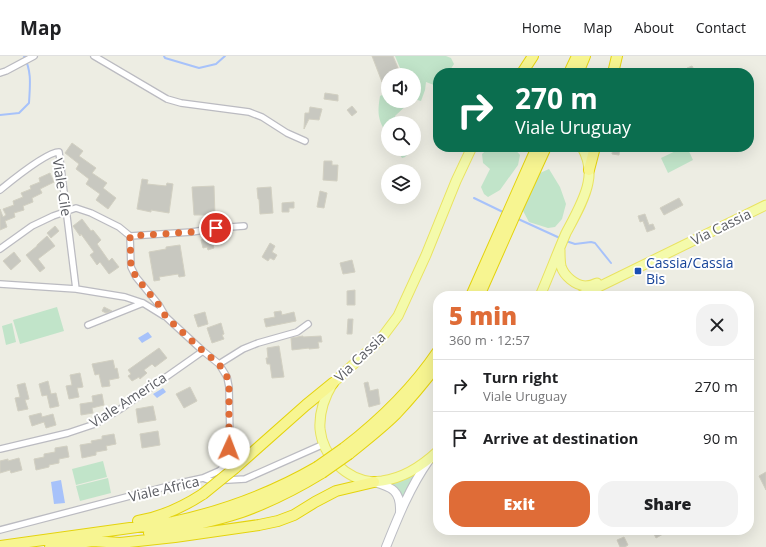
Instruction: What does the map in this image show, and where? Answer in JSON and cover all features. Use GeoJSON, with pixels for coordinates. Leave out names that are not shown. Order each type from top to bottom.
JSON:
{"type":"FeatureCollection","features":[{"type":"Feature","properties":{"kind":"highway"},"geometry":{"type":"LineString","coordinates":[[525,68],[533,56]]}},
{"type":"Feature","properties":{"kind":"highway"},"geometry":{"type":"LineString","coordinates":[[571,68],[577,56]]}},
{"type":"Feature","properties":{"kind":"highway"},"geometry":{"type":"LineString","coordinates":[[580,68],[585,56]]}},
{"type":"Feature","properties":{"kind":"highway"},"geometry":{"type":"LineString","coordinates":[[614,68],[617,56]]}},
{"type":"Feature","properties":{"kind":"highway"},"geometry":{"type":"LineString","coordinates":[[481,291],[535,152]]}},
{"type":"Feature","properties":{"kind":"highway"},"geometry":{"type":"LineString","coordinates":[[514,206],[543,152]]}},
{"type":"Feature","properties":{"kind":"highway"},"geometry":{"type":"LineString","coordinates":[[589,170],[594,152]]}},
{"type":"Feature","properties":{"kind":"highway"},"geometry":{"type":"LineString","coordinates":[[474,291],[509,220]]}},
{"type":"Feature","properties":{"kind":"highway"},"geometry":{"type":"LineString","coordinates":[[346,451],[391,408],[416,380],[433,358]]}},
{"type":"Feature","properties":{"kind":"highway"},"geometry":{"type":"LineString","coordinates":[[0,546],[93,538],[173,522],[201,516],[270,491],[319,470],[346,451],[372,436],[396,414],[433,371]]}},
{"type":"Feature","properties":{"kind":"highway"},"geometry":{"type":"LineString","coordinates":[[93,538],[118,525],[147,520],[170,512],[203,494],[333,383]]}},
{"type":"Feature","properties":{"kind":"highway"},"geometry":{"type":"LineString","coordinates":[[93,538],[120,542],[175,537],[259,525],[278,521],[294,515],[314,502],[336,491],[374,482]]}},
{"type":"Feature","properties":{"kind":"highway"},"geometry":{"type":"LineString","coordinates":[[50,547],[66,541]]}},
{"type":"Feature","properties":{"kind":"main road","name":"Via Cassia"},"geometry":{"type":"LineString","coordinates":[[433,455],[416,469],[388,480],[374,482],[357,477],[344,471],[334,461],[324,444],[320,430],[321,415],[328,392],[333,383],[380,340],[398,316],[426,255],[456,181],[470,152]]}},
{"type":"Feature","properties":{"kind":"main road","name":"Via Cassia"},"geometry":{"type":"LineString","coordinates":[[542,291],[562,242],[584,196],[588,182],[589,170],[588,160],[584,152]]}},
{"type":"Feature","properties":{"kind":"main road","name":"Via Cassia"},"geometry":{"type":"LineString","coordinates":[[590,291],[766,205]]}},
{"type":"Feature","properties":{"kind":"main road","name":"Via Cassia"},"geometry":{"type":"LineString","coordinates":[[562,242],[561,267],[570,279],[585,286],[610,281]]}},
{"type":"Feature","properties":{"kind":"street"},"geometry":{"type":"LineString","coordinates":[[0,73],[34,56]]}},
{"type":"Feature","properties":{"kind":"street"},"geometry":{"type":"LineString","coordinates":[[94,56],[167,99],[182,103],[249,112],[262,117],[287,133],[305,142]]}},
{"type":"Feature","properties":{"kind":"street","name":"Viale Cile"},"geometry":{"type":"LineString","coordinates":[[0,190],[36,163],[54,152],[59,152],[76,289]]}},
{"type":"Feature","properties":{"kind":"street"},"geometry":{"type":"LineString","coordinates":[[0,249],[32,226],[53,216],[76,208],[91,213],[119,226],[130,236],[131,267],[136,277],[159,305],[166,317]]}},
{"type":"Feature","properties":{"kind":"street"},"geometry":{"type":"LineString","coordinates":[[130,236],[192,232],[216,228],[244,226]]}},
{"type":"Feature","properties":{"kind":"street"},"geometry":{"type":"LineString","coordinates":[[0,284],[76,289],[126,297],[143,303],[166,317],[219,364],[227,377],[229,387],[230,439],[228,458],[224,466],[219,471],[203,478]]}},
{"type":"Feature","properties":{"kind":"street"},"geometry":{"type":"LineString","coordinates":[[88,326],[143,303]]}},
{"type":"Feature","properties":{"kind":"street"},"geometry":{"type":"LineString","coordinates":[[219,364],[243,349],[258,343],[297,332],[308,324]]}},
{"type":"Feature","properties":{"kind":"street","name":"Viale America"},"geometry":{"type":"LineString","coordinates":[[0,449],[68,433],[95,424],[122,408],[203,351]]}},
{"type":"Feature","properties":{"kind":"street","name":"Viale Africa"},"geometry":{"type":"LineString","coordinates":[[0,530],[203,478],[211,481],[245,478],[324,444]]}},
{"type":"Feature","properties":{"kind":"street"},"geometry":{"type":"LineString","coordinates":[[386,547],[399,514],[414,483],[430,458]]}},
{"type":"Feature","properties":{"kind":"street"},"geometry":{"type":"LineString","coordinates":[[374,482],[387,486],[396,492],[399,502],[399,514]]}},
{"type":"Feature","properties":{"kind":"green space"},"geometry":{"type":"Polygon","coordinates":[[[395,56],[446,56],[451,58],[454,64],[451,68],[433,68],[433,85],[426,82],[421,101],[421,68],[400,68],[395,56]]]}},
{"type":"Feature","properties":{"kind":"green space"},"geometry":{"type":"Polygon","coordinates":[[[380,96],[381,108],[404,108],[395,116],[381,116],[381,124],[379,117],[380,96]]]}},
{"type":"Feature","properties":{"kind":"green space"},"geometry":{"type":"Polygon","coordinates":[[[484,152],[517,152],[520,155],[518,165],[500,190],[488,197],[484,194],[481,187],[490,169],[483,163],[482,154],[484,152]]]}},
{"type":"Feature","properties":{"kind":"green space"},"geometry":{"type":"Polygon","coordinates":[[[674,152],[689,152],[693,160],[668,173],[661,158],[674,152]]]}},
{"type":"Feature","properties":{"kind":"green space"},"geometry":{"type":"Polygon","coordinates":[[[549,169],[560,187],[566,204],[562,219],[555,227],[548,228],[529,222],[522,209],[540,173],[549,169]]]}},
{"type":"Feature","properties":{"kind":"green space"},"geometry":{"type":"Polygon","coordinates":[[[57,307],[64,331],[20,344],[13,320],[57,307]]]}},
{"type":"Feature","properties":{"kind":"green space"},"geometry":{"type":"Polygon","coordinates":[[[12,323],[16,342],[6,345],[2,326],[12,323]]]}},
{"type":"Feature","properties":{"kind":"green space"},"geometry":{"type":"Polygon","coordinates":[[[103,461],[107,477],[76,485],[72,469],[103,461]]]}},
{"type":"Feature","properties":{"kind":"green space"},"geometry":{"type":"Polygon","coordinates":[[[421,468],[402,501],[399,490],[390,483],[405,480],[421,468]]]}},
{"type":"Feature","properties":{"kind":"green space"},"geometry":{"type":"Polygon","coordinates":[[[108,478],[111,493],[80,501],[76,486],[108,478]]]}},
{"type":"Feature","properties":{"kind":"water"},"geometry":{"type":"Polygon","coordinates":[[[148,332],[152,337],[142,343],[138,338],[148,332]]]}},
{"type":"Feature","properties":{"kind":"water"},"geometry":{"type":"Polygon","coordinates":[[[163,388],[166,392],[157,398],[153,394],[163,388]]]}},
{"type":"Feature","properties":{"kind":"water"},"geometry":{"type":"Polygon","coordinates":[[[61,480],[65,503],[54,504],[51,482],[61,480]]]}},
{"type":"Feature","properties":{"kind":"building"},"geometry":{"type":"Polygon","coordinates":[[[372,56],[393,56],[398,68],[381,68],[381,79],[372,56]]]}},
{"type":"Feature","properties":{"kind":"building"},"geometry":{"type":"Polygon","coordinates":[[[325,93],[338,95],[338,101],[324,99],[325,93]]]}},
{"type":"Feature","properties":{"kind":"building"},"geometry":{"type":"Polygon","coordinates":[[[352,106],[357,112],[352,116],[347,110],[352,106]]]}},
{"type":"Feature","properties":{"kind":"building"},"geometry":{"type":"Polygon","coordinates":[[[310,107],[322,109],[319,120],[309,119],[304,129],[305,113],[309,113],[310,107]]]}},
{"type":"Feature","properties":{"kind":"building"},"geometry":{"type":"Polygon","coordinates":[[[72,143],[83,151],[79,156],[96,168],[92,173],[107,183],[103,188],[116,198],[108,209],[96,200],[100,194],[86,184],[89,179],[76,169],[79,164],[65,153],[72,143]]]}},
{"type":"Feature","properties":{"kind":"building"},"geometry":{"type":"Polygon","coordinates":[[[612,152],[619,152],[619,155],[612,154],[612,152]]]}},
{"type":"Feature","properties":{"kind":"building"},"geometry":{"type":"Polygon","coordinates":[[[324,161],[332,161],[332,165],[338,165],[337,181],[323,180],[324,161]]]}},
{"type":"Feature","properties":{"kind":"building"},"geometry":{"type":"Polygon","coordinates":[[[50,173],[54,182],[40,189],[42,193],[32,198],[33,202],[23,206],[24,210],[14,213],[15,217],[5,221],[7,227],[0,230],[0,209],[3,217],[6,215],[3,209],[14,205],[13,201],[23,197],[21,193],[31,189],[30,186],[40,182],[39,178],[50,173]]]}},
{"type":"Feature","properties":{"kind":"building"},"geometry":{"type":"Polygon","coordinates":[[[142,179],[148,180],[147,184],[166,186],[167,183],[173,184],[169,213],[151,210],[151,212],[137,209],[142,179]]]}},
{"type":"Feature","properties":{"kind":"building"},"geometry":{"type":"Polygon","coordinates":[[[214,186],[215,216],[194,215],[192,187],[214,186]]]}},
{"type":"Feature","properties":{"kind":"building"},"geometry":{"type":"Polygon","coordinates":[[[271,187],[273,213],[260,214],[257,188],[271,187]]]}},
{"type":"Feature","properties":{"kind":"building"},"geometry":{"type":"Polygon","coordinates":[[[320,191],[327,193],[324,208],[317,207],[320,191]]]}},
{"type":"Feature","properties":{"kind":"building"},"geometry":{"type":"Polygon","coordinates":[[[679,198],[683,205],[664,215],[660,208],[679,198]]]}},
{"type":"Feature","properties":{"kind":"building"},"geometry":{"type":"Polygon","coordinates":[[[294,202],[294,208],[289,208],[289,212],[282,212],[282,203],[294,202]]]}},
{"type":"Feature","properties":{"kind":"building"},"geometry":{"type":"Polygon","coordinates":[[[645,214],[649,225],[653,224],[655,229],[647,232],[643,221],[640,222],[638,216],[645,214]]]}},
{"type":"Feature","properties":{"kind":"building"},"geometry":{"type":"Polygon","coordinates":[[[82,219],[91,231],[93,230],[101,240],[97,244],[109,261],[112,258],[119,267],[109,274],[100,262],[97,265],[90,255],[94,252],[73,226],[82,219]]]}},
{"type":"Feature","properties":{"kind":"building"},"geometry":{"type":"Polygon","coordinates":[[[55,226],[59,231],[51,238],[47,233],[55,226]]]}},
{"type":"Feature","properties":{"kind":"building"},"geometry":{"type":"Polygon","coordinates":[[[216,234],[219,243],[213,245],[214,248],[208,250],[207,247],[203,248],[201,240],[216,234]]]}},
{"type":"Feature","properties":{"kind":"building"},"geometry":{"type":"Polygon","coordinates":[[[47,236],[55,246],[38,259],[45,268],[40,272],[26,255],[47,236]]]}},
{"type":"Feature","properties":{"kind":"building"},"geometry":{"type":"Polygon","coordinates":[[[270,243],[275,246],[272,252],[277,255],[274,260],[270,258],[268,261],[262,257],[270,243]]]}},
{"type":"Feature","properties":{"kind":"building"},"geometry":{"type":"Polygon","coordinates":[[[180,245],[185,276],[179,277],[178,274],[159,277],[160,280],[154,281],[149,252],[180,245]]]}},
{"type":"Feature","properties":{"kind":"building"},"geometry":{"type":"Polygon","coordinates":[[[14,252],[21,261],[11,270],[3,261],[14,252]]]}},
{"type":"Feature","properties":{"kind":"building"},"geometry":{"type":"Polygon","coordinates":[[[352,260],[355,272],[343,274],[340,263],[352,260]]]}},
{"type":"Feature","properties":{"kind":"building"},"geometry":{"type":"Polygon","coordinates":[[[355,290],[355,305],[347,305],[347,291],[355,290]]]}},
{"type":"Feature","properties":{"kind":"building"},"geometry":{"type":"Polygon","coordinates":[[[104,307],[112,311],[106,313],[102,311],[104,307]]]}},
{"type":"Feature","properties":{"kind":"building"},"geometry":{"type":"Polygon","coordinates":[[[281,311],[282,315],[294,312],[296,321],[266,327],[264,319],[275,317],[274,312],[281,311]]]}},
{"type":"Feature","properties":{"kind":"building"},"geometry":{"type":"Polygon","coordinates":[[[205,312],[208,324],[198,327],[194,315],[205,312]]]}},
{"type":"Feature","properties":{"kind":"building"},"geometry":{"type":"Polygon","coordinates":[[[348,319],[353,319],[352,334],[347,334],[348,319]]]}},
{"type":"Feature","properties":{"kind":"building"},"geometry":{"type":"Polygon","coordinates":[[[221,323],[224,334],[222,335],[224,339],[212,343],[207,328],[221,323]]]}},
{"type":"Feature","properties":{"kind":"building"},"geometry":{"type":"Polygon","coordinates":[[[321,336],[322,342],[318,342],[319,348],[292,350],[291,338],[321,336]]]}},
{"type":"Feature","properties":{"kind":"building"},"geometry":{"type":"Polygon","coordinates":[[[279,346],[284,377],[272,378],[270,364],[267,364],[266,358],[268,358],[267,348],[279,346]]]}},
{"type":"Feature","properties":{"kind":"building"},"geometry":{"type":"Polygon","coordinates":[[[159,348],[167,358],[155,367],[152,364],[144,370],[147,373],[140,379],[139,377],[132,381],[128,376],[131,374],[128,370],[159,348]]]}},
{"type":"Feature","properties":{"kind":"building"},"geometry":{"type":"Polygon","coordinates":[[[113,360],[115,369],[117,368],[119,378],[109,380],[110,386],[102,387],[99,374],[95,375],[92,364],[113,360]]]}},
{"type":"Feature","properties":{"kind":"building"},"geometry":{"type":"Polygon","coordinates":[[[80,373],[83,387],[77,388],[79,397],[69,399],[66,386],[72,385],[70,375],[80,373]]]}},
{"type":"Feature","properties":{"kind":"building"},"geometry":{"type":"Polygon","coordinates":[[[48,381],[51,394],[56,393],[59,406],[50,408],[47,395],[42,396],[39,384],[48,381]]]}},
{"type":"Feature","properties":{"kind":"building"},"geometry":{"type":"Polygon","coordinates":[[[368,382],[370,391],[378,389],[380,404],[369,407],[364,383],[368,382]]]}},
{"type":"Feature","properties":{"kind":"building"},"geometry":{"type":"Polygon","coordinates":[[[25,383],[29,399],[25,400],[28,409],[18,411],[15,398],[20,397],[17,385],[25,383]]]}},
{"type":"Feature","properties":{"kind":"building"},"geometry":{"type":"Polygon","coordinates":[[[190,387],[197,401],[184,408],[176,394],[190,387]]]}},
{"type":"Feature","properties":{"kind":"building"},"geometry":{"type":"Polygon","coordinates":[[[102,394],[104,405],[92,408],[93,413],[81,415],[80,404],[93,402],[92,396],[102,394]]]}},
{"type":"Feature","properties":{"kind":"building"},"geometry":{"type":"Polygon","coordinates":[[[153,406],[156,420],[138,423],[136,409],[153,406]]]}},
{"type":"Feature","properties":{"kind":"building"},"geometry":{"type":"Polygon","coordinates":[[[41,413],[42,417],[53,414],[56,425],[46,428],[44,422],[32,426],[29,416],[41,413]]]}},
{"type":"Feature","properties":{"kind":"building"},"geometry":{"type":"Polygon","coordinates":[[[158,431],[160,445],[142,448],[140,434],[158,431]]]}},
{"type":"Feature","properties":{"kind":"building"},"geometry":{"type":"Polygon","coordinates":[[[114,434],[116,444],[106,446],[107,450],[96,452],[96,455],[82,458],[80,445],[92,443],[91,441],[102,439],[102,436],[114,434]]]}},
{"type":"Feature","properties":{"kind":"building"},"geometry":{"type":"Polygon","coordinates":[[[67,446],[69,457],[59,459],[59,463],[49,465],[49,467],[36,470],[34,459],[44,457],[44,454],[55,452],[55,448],[67,446]]]}},
{"type":"Feature","properties":{"kind":"building"},"geometry":{"type":"Polygon","coordinates":[[[19,458],[22,470],[11,473],[10,470],[0,473],[0,461],[8,459],[8,461],[19,458]]]}},
{"type":"Feature","properties":{"kind":"building"},"geometry":{"type":"Polygon","coordinates":[[[766,472],[766,490],[759,476],[766,472]]]}},
{"type":"Feature","properties":{"kind":"building"},"geometry":{"type":"Polygon","coordinates":[[[654,535],[661,535],[656,538],[654,535]]]}},
{"type":"Feature","properties":{"kind":"building"},"geometry":{"type":"Polygon","coordinates":[[[624,537],[628,545],[625,547],[620,547],[617,540],[624,537]]]}},
{"type":"Feature","properties":{"kind":"waterway"},"geometry":{"type":"LineString","coordinates":[[0,115],[19,113],[29,103],[29,73],[24,56]]}},
{"type":"Feature","properties":{"kind":"waterway"},"geometry":{"type":"LineString","coordinates":[[164,56],[165,58],[199,68],[216,64],[225,56]]}},
{"type":"Feature","properties":{"kind":"waterway"},"geometry":{"type":"LineString","coordinates":[[474,198],[505,213]]}},
{"type":"Feature","properties":{"kind":"waterway"},"geometry":{"type":"LineString","coordinates":[[516,218],[562,239]]}},
{"type":"Feature","properties":{"kind":"waterway"},"geometry":{"type":"LineString","coordinates":[[566,241],[575,244],[595,243],[611,263]]}},
{"type":"Feature","properties":{"kind":"place","name":"Cassia/Cassia Bis"},"geometry":{"type":"Point","coordinates":[638,271]}},
{"type":"Feature","properties":{"kind":"route"},"geometry":{"type":"LineString","coordinates":[[216,228],[162,235],[130,236],[131,267],[136,277],[159,305],[166,317],[219,364],[227,377],[229,387],[229,448]]}}]}
